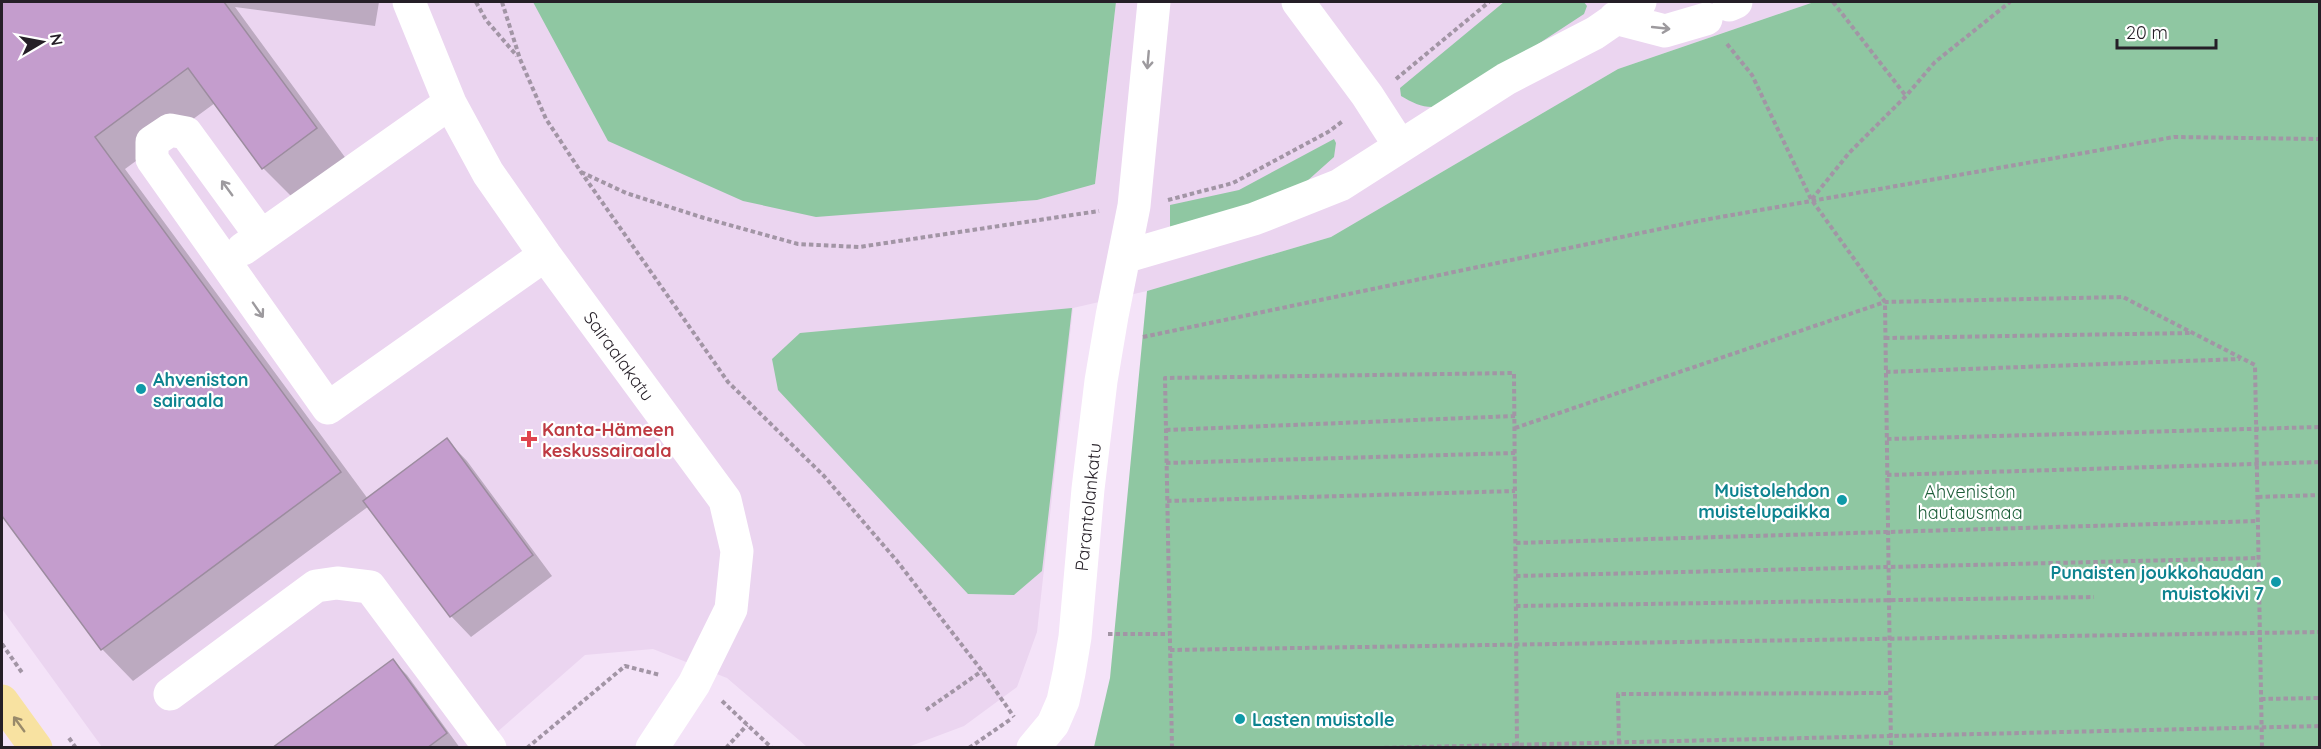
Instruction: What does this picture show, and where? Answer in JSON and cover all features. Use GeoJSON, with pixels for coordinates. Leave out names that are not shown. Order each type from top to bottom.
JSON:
{"type":"FeatureCollection","features":[{"type":"Feature","properties":{"kind":"main road"},"geometry":{"type":"LineString","coordinates":[[2,701],[36,747]]}},
{"type":"Feature","properties":{"kind":"street","name":"Sairaalakatu"},"geometry":{"type":"LineString","coordinates":[[409,2],[450,103],[488,173],[724,500],[737,551],[731,609],[694,684],[652,747]]}},
{"type":"Feature","properties":{"kind":"street","name":"Parantolankatu"},"geometry":{"type":"LineString","coordinates":[[1033,747],[1053,723],[1063,701],[1075,637],[1088,489],[1101,381],[1134,206],[1154,2]]}},
{"type":"Feature","properties":{"kind":"street"},"geometry":{"type":"LineString","coordinates":[[1298,2],[1371,100],[1400,146]]}},
{"type":"Feature","properties":{"kind":"street"},"geometry":{"type":"LineString","coordinates":[[1124,257],[1254,219],[1340,185],[1506,79],[1594,33],[1628,10],[1665,30],[1723,8]]}},
{"type":"Feature","properties":{"kind":"street"},"geometry":{"type":"LineString","coordinates":[[225,262],[450,103]]}},
{"type":"Feature","properties":{"kind":"street"},"geometry":{"type":"LineString","coordinates":[[261,236],[186,133],[170,130],[152,142],[152,159],[328,408],[545,255]]}},
{"type":"Feature","properties":{"kind":"street"},"geometry":{"type":"LineString","coordinates":[[170,694],[316,586],[337,583],[370,587],[490,747]]}},
{"type":"Feature","properties":{"kind":"path"},"geometry":{"type":"LineString","coordinates":[[477,2],[486,20],[520,59]]}},
{"type":"Feature","properties":{"kind":"path"},"geometry":{"type":"LineString","coordinates":[[502,2],[520,59],[546,119],[580,172],[728,381],[824,476],[897,561],[982,671],[1014,717]]}},
{"type":"Feature","properties":{"kind":"path"},"geometry":{"type":"LineString","coordinates":[[1160,202],[1233,183],[1328,132],[1371,100],[1489,2]]}},
{"type":"Feature","properties":{"kind":"path"},"geometry":{"type":"LineString","coordinates":[[1833,2],[1906,96]]}},
{"type":"Feature","properties":{"kind":"path"},"geometry":{"type":"LineString","coordinates":[[1811,200],[1849,153],[1906,96],[1935,62],[2010,2]]}},
{"type":"Feature","properties":{"kind":"path"},"geometry":{"type":"LineString","coordinates":[[1723,8],[1811,200],[1885,302],[1891,747]]}},
{"type":"Feature","properties":{"kind":"path"},"geometry":{"type":"LineString","coordinates":[[1134,339],[1674,226],[2174,137],[2319,139]]}},
{"type":"Feature","properties":{"kind":"path"},"geometry":{"type":"LineString","coordinates":[[580,172],[648,200],[798,244],[859,247],[1106,210]]}},
{"type":"Feature","properties":{"kind":"path"},"geometry":{"type":"LineString","coordinates":[[1515,428],[1885,302],[2123,297],[2255,365],[2262,747]]}},
{"type":"Feature","properties":{"kind":"path"},"geometry":{"type":"LineString","coordinates":[[1885,338],[2193,333]]}},
{"type":"Feature","properties":{"kind":"path"},"geometry":{"type":"LineString","coordinates":[[1886,372],[2241,359]]}},
{"type":"Feature","properties":{"kind":"path"},"geometry":{"type":"LineString","coordinates":[[1172,747],[1165,378],[1514,373],[1517,747]]}},
{"type":"Feature","properties":{"kind":"path"},"geometry":{"type":"LineString","coordinates":[[1166,430],[1515,417]]}},
{"type":"Feature","properties":{"kind":"path"},"geometry":{"type":"LineString","coordinates":[[1887,440],[2319,427]]}},
{"type":"Feature","properties":{"kind":"path"},"geometry":{"type":"LineString","coordinates":[[1166,463],[1515,453]]}},
{"type":"Feature","properties":{"kind":"path"},"geometry":{"type":"LineString","coordinates":[[1887,475],[2319,462]]}},
{"type":"Feature","properties":{"kind":"path"},"geometry":{"type":"LineString","coordinates":[[1167,501],[1515,490]]}},
{"type":"Feature","properties":{"kind":"path"},"geometry":{"type":"LineString","coordinates":[[2258,497],[2319,495]]}},
{"type":"Feature","properties":{"kind":"path"},"geometry":{"type":"LineString","coordinates":[[1516,543],[2258,521]]}},
{"type":"Feature","properties":{"kind":"path"},"geometry":{"type":"LineString","coordinates":[[1516,576],[2259,558]]}},
{"type":"Feature","properties":{"kind":"path"},"geometry":{"type":"LineString","coordinates":[[1516,606],[2094,597]]}},
{"type":"Feature","properties":{"kind":"path"},"geometry":{"type":"LineString","coordinates":[[1170,650],[2319,632]]}},
{"type":"Feature","properties":{"kind":"path"},"geometry":{"type":"LineString","coordinates":[[1101,634],[1169,634]]}},
{"type":"Feature","properties":{"kind":"path"},"geometry":{"type":"LineString","coordinates":[[527,747],[625,666]]}},
{"type":"Feature","properties":{"kind":"path"},"geometry":{"type":"LineString","coordinates":[[926,710],[982,671]]}},
{"type":"Feature","properties":{"kind":"path"},"geometry":{"type":"LineString","coordinates":[[1619,743],[1618,694],[1891,693]]}},
{"type":"Feature","properties":{"kind":"path"},"geometry":{"type":"LineString","coordinates":[[2261,699],[2319,698]]}},
{"type":"Feature","properties":{"kind":"path"},"geometry":{"type":"LineString","coordinates":[[726,747],[747,725]]}},
{"type":"Feature","properties":{"kind":"path"},"geometry":{"type":"LineString","coordinates":[[1377,747],[1517,747],[2319,726]]}},
{"type":"Feature","properties":{"kind":"shaded area","name":"Kanta-Hämeen keskussairaala"},"geometry":{"type":"Polygon","coordinates":[[[2,2],[629,2],[1095,184],[1116,2],[1814,2],[1618,69],[1331,237],[1147,291],[1073,308],[1037,632],[1017,687],[964,726],[908,747],[813,748],[806,746],[727,678],[653,649],[585,655],[480,747],[102,747],[2,609],[2,2]]]}},
{"type":"Feature","properties":{"kind":"green space"},"geometry":{"type":"Polygon","coordinates":[[[533,2],[1116,2],[1095,184],[1037,200],[816,217],[743,201],[608,141],[533,2]]]}},
{"type":"Feature","properties":{"kind":"green space"},"geometry":{"type":"Polygon","coordinates":[[[1504,2],[1584,2],[1587,6],[1584,14],[1445,105],[1422,106],[1401,96],[1400,88],[1504,2]]]}},
{"type":"Feature","properties":{"kind":"green space","name":"Ahveniston hautausmaa"},"geometry":{"type":"Polygon","coordinates":[[[1814,2],[2319,2],[2319,747],[1094,747],[1110,678],[1147,291],[1331,237],[1618,69],[1814,2]]]}},
{"type":"Feature","properties":{"kind":"green space"},"geometry":{"type":"Polygon","coordinates":[[[1334,139],[1336,143],[1334,157],[1306,182],[1248,205],[1170,227],[1170,205],[1239,190],[1334,139]]]}},
{"type":"Feature","properties":{"kind":"green space"},"geometry":{"type":"Polygon","coordinates":[[[1072,308],[1042,571],[1014,595],[968,594],[778,390],[772,359],[800,333],[1072,308]]]}},
{"type":"Feature","properties":{"kind":"building","name":"Ahveniston sairaala"},"geometry":{"type":"Polygon","coordinates":[[[2,2],[224,2],[317,128],[262,169],[188,68],[95,137],[341,472],[101,650],[2,516],[2,2]]]}},
{"type":"Feature","properties":{"kind":"building"},"geometry":{"type":"Polygon","coordinates":[[[447,438],[533,555],[450,617],[363,501],[447,438]]]}},
{"type":"Feature","properties":{"kind":"building"},"geometry":{"type":"Polygon","coordinates":[[[393,659],[447,733],[427,748],[272,748],[393,659]]]}},
{"type":"Feature","properties":{"kind":"place","name":"Ahveniston sairaala"},"geometry":{"type":"Point","coordinates":[141,389]}},
{"type":"Feature","properties":{"kind":"place","name":"Kanta-Hämeen keskussairaala"},"geometry":{"type":"Point","coordinates":[529,439]}},
{"type":"Feature","properties":{"kind":"place","name":"Muistolehdon muistelupaikka"},"geometry":{"type":"Point","coordinates":[1842,500]}},
{"type":"Feature","properties":{"kind":"place","name":"Punaisten joukkohaudan muistokivi 7"},"geometry":{"type":"Point","coordinates":[2276,582]}},
{"type":"Feature","properties":{"kind":"place","name":"Lasten muistolle"},"geometry":{"type":"Point","coordinates":[1240,719]}}]}
